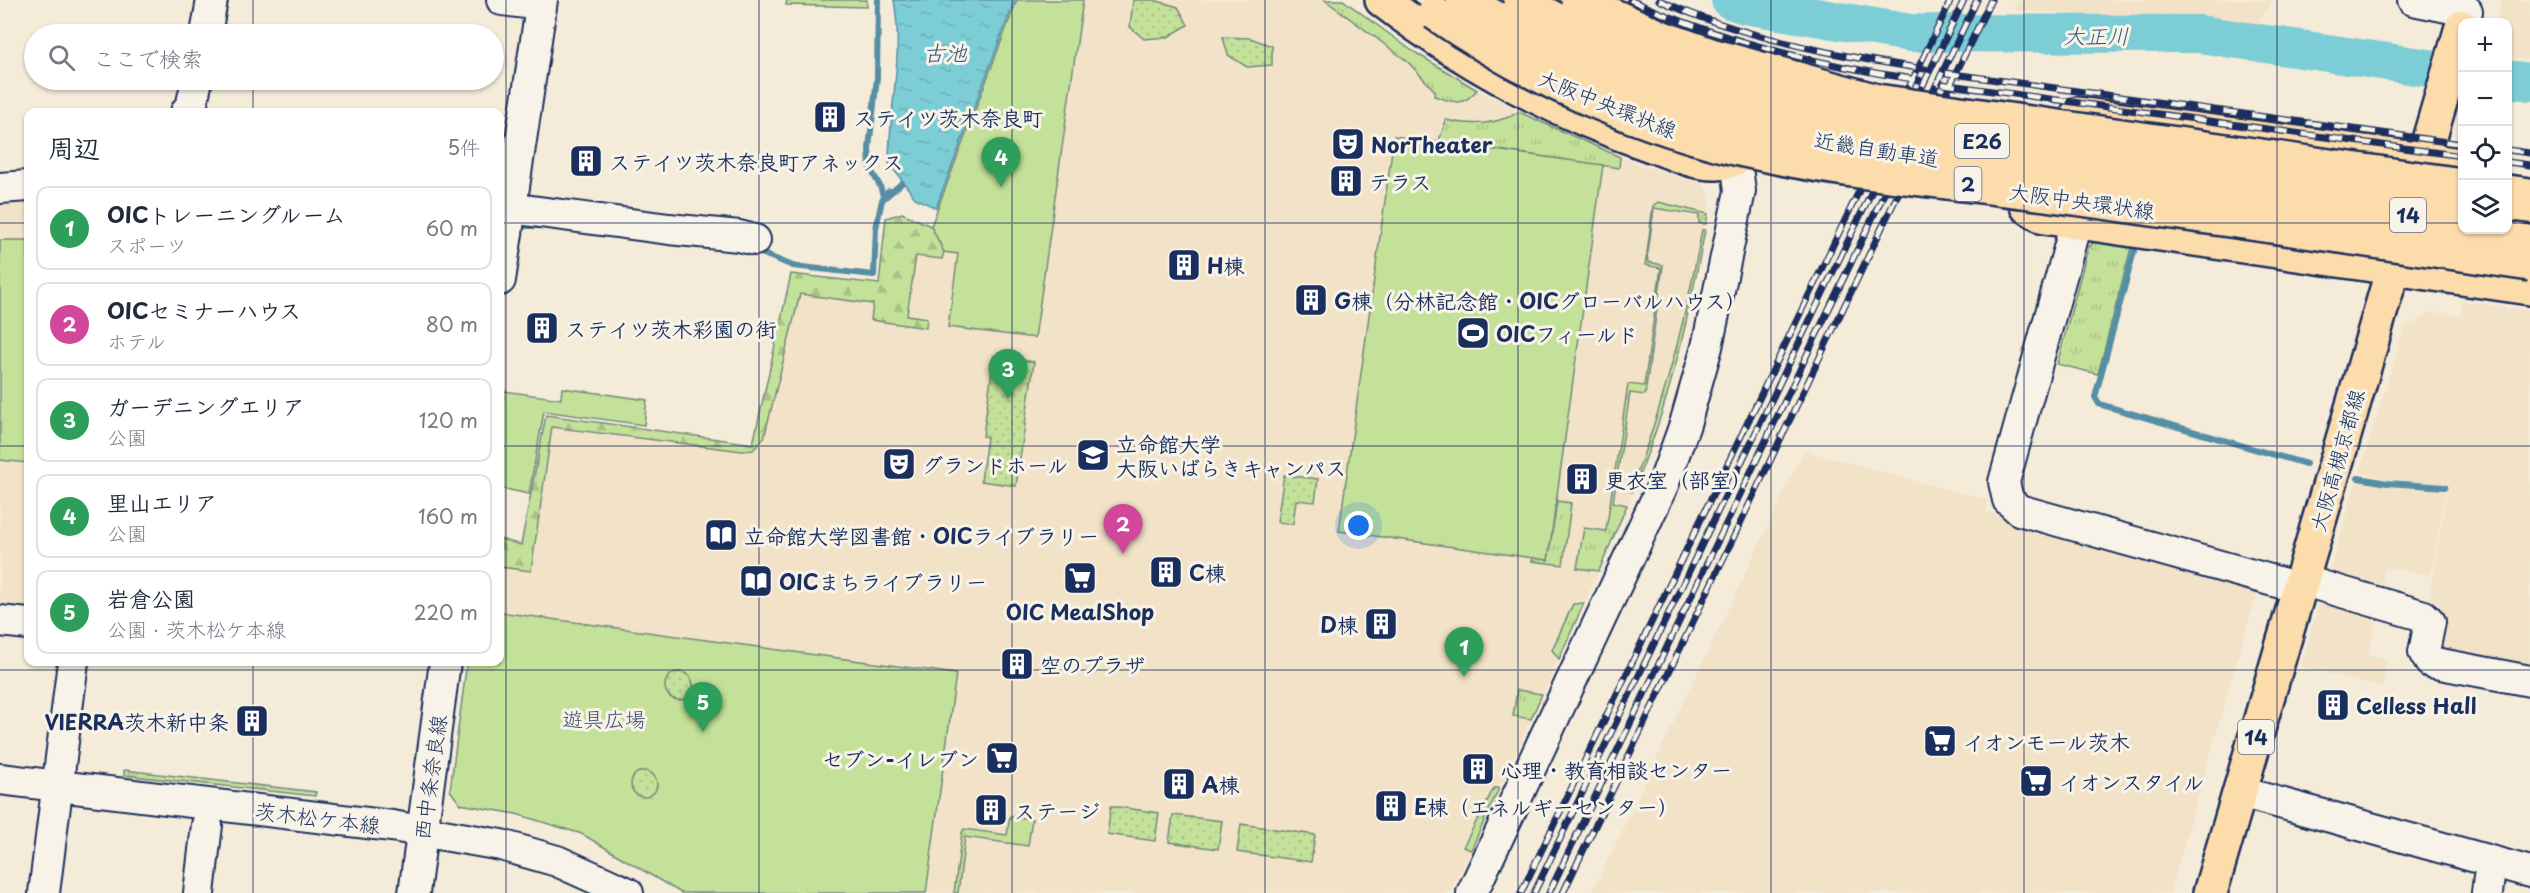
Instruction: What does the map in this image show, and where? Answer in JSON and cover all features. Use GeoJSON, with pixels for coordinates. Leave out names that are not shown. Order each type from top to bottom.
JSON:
{"type":"FeatureCollection","features":[{"type":"Feature","properties":{"kind":"main road"},"geometry":{"type":"LineString","coordinates":[[1382,0],[1428,34],[1474,63],[1577,117],[1699,162],[1718,163],[1736,159],[1752,148],[1762,134],[1768,117],[1772,91],[1766,69],[1754,59],[1695,39],[1674,26],[1614,0]]}},
{"type":"Feature","properties":{"kind":"main road","name":"近畿自動車道"},"geometry":{"type":"LineString","coordinates":[[1520,0],[1600,42],[1667,69],[1786,104],[1869,123],[2458,207]]}},
{"type":"Feature","properties":{"kind":"main road"},"geometry":{"type":"LineString","coordinates":[[1578,0],[1663,38],[1714,56],[1877,101],[2458,184]]}},
{"type":"Feature","properties":{"kind":"main road","name":"近畿自動車道"},"geometry":{"type":"LineString","coordinates":[[1438,4],[1586,68],[1721,116],[1790,133],[1996,167],[2530,242]]}},
{"type":"Feature","properties":{"kind":"main road","name":"大阪中央環状線"},"geometry":{"type":"LineString","coordinates":[[1438,4],[1524,67],[1600,103],[1696,138],[1757,153],[1816,164],[2530,264]]}},
{"type":"Feature","properties":{"kind":"main road","name":"大阪高槻京都線"},"geometry":{"type":"LineString","coordinates":[[2210,893],[2458,41]]}},
{"type":"Feature","properties":{"kind":"main road"},"geometry":{"type":"LineString","coordinates":[[2458,164],[2069,112],[2040,129],[2024,150],[2020,184],[2027,206],[2044,217],[2530,288]]}},
{"type":"Feature","properties":{"kind":"main road"},"geometry":{"type":"LineString","coordinates":[[2512,172],[2530,174]]}},
{"type":"Feature","properties":{"kind":"main road"},"geometry":{"type":"LineString","coordinates":[[2512,193],[2530,195]]}},
{"type":"Feature","properties":{"kind":"main road"},"geometry":{"type":"LineString","coordinates":[[2512,215],[2530,218]]}},
{"type":"Feature","properties":{"kind":"street"},"geometry":{"type":"LineString","coordinates":[[208,24],[212,0]]}},
{"type":"Feature","properties":{"kind":"street"},"geometry":{"type":"LineString","coordinates":[[502,0],[541,3],[504,247]]}},
{"type":"Feature","properties":{"kind":"street"},"geometry":{"type":"LineString","coordinates":[[2413,0],[2458,19]]}},
{"type":"Feature","properties":{"kind":"street"},"geometry":{"type":"LineString","coordinates":[[189,108],[195,90]]}},
{"type":"Feature","properties":{"kind":"street"},"geometry":{"type":"LineString","coordinates":[[1472,893],[1674,457],[1707,346],[1740,190],[1736,159]]}},
{"type":"Feature","properties":{"kind":"street"},"geometry":{"type":"LineString","coordinates":[[0,188],[24,186]]}},
{"type":"Feature","properties":{"kind":"street"},"geometry":{"type":"LineString","coordinates":[[509,208],[739,236],[754,240]]}},
{"type":"Feature","properties":{"kind":"street"},"geometry":{"type":"LineString","coordinates":[[2076,223],[2004,482],[2008,500],[2019,510],[2424,616],[2430,622],[2424,652],[2430,662],[2530,681]]}},
{"type":"Feature","properties":{"kind":"street"},"geometry":{"type":"LineString","coordinates":[[0,621],[24,624]]}},
{"type":"Feature","properties":{"kind":"street"},"geometry":{"type":"LineString","coordinates":[[44,893],[73,666]]}},
{"type":"Feature","properties":{"kind":"street","name":"西中条奈良線"},"geometry":{"type":"LineString","coordinates":[[414,893],[443,666]]}},
{"type":"Feature","properties":{"kind":"street","name":"茨木松ケ本線"},"geometry":{"type":"LineString","coordinates":[[0,779],[392,826],[519,849],[571,881],[628,893]]}},
{"type":"Feature","properties":{"kind":"street"},"geometry":{"type":"LineString","coordinates":[[2240,792],[2530,872]]}},
{"type":"Feature","properties":{"kind":"street"},"geometry":{"type":"LineString","coordinates":[[199,893],[207,825]]}},
{"type":"Feature","properties":{"kind":"street"},"geometry":{"type":"LineString","coordinates":[[2487,893],[2491,862]]}},
{"type":"Feature","properties":{"kind":"shaded area","name":"立命館大学 大阪いばらきキャンパス"},"geometry":{"type":"Polygon","coordinates":[[[1017,0],[1343,0],[1411,50],[1486,95],[1598,148],[1644,166],[1703,184],[1711,198],[1684,335],[1644,466],[1599,571],[1449,893],[926,893],[955,674],[504,613],[504,540],[521,545],[546,415],[753,444],[791,274],[879,284],[886,218],[902,213],[931,226],[1017,0]]]}},
{"type":"Feature","properties":{"kind":"shaded area"},"geometry":{"type":"Polygon","coordinates":[[[2018,0],[2273,0],[2257,25],[2013,10],[2018,0]]]}},
{"type":"Feature","properties":{"kind":"shaded area"},"geometry":{"type":"Polygon","coordinates":[[[2502,0],[2530,0],[2530,60],[2512,58],[2512,18],[2496,18],[2502,0]]]}},
{"type":"Feature","properties":{"kind":"shaded area"},"geometry":{"type":"Polygon","coordinates":[[[24,192],[24,620],[0,617],[0,194],[24,192]]]}},
{"type":"Feature","properties":{"kind":"shaded area"},"geometry":{"type":"Polygon","coordinates":[[[2462,301],[2530,311],[2530,675],[2430,648],[2439,604],[2429,602],[2450,472],[2447,483],[2433,483],[2388,479],[2360,472],[2404,328],[2432,312],[2461,316],[2462,301]]]}},
{"type":"Feature","properties":{"kind":"shaded area","name":"イオンモール茨木"},"geometry":{"type":"Polygon","coordinates":[[[1804,451],[1988,500],[1986,512],[2258,588],[2170,893],[1592,893],[1804,451]]]}},
{"type":"Feature","properties":{"kind":"shaded area"},"geometry":{"type":"Polygon","coordinates":[[[2356,482],[2445,491],[2431,575],[2385,567],[2382,585],[2329,574],[2356,482]]]}},
{"type":"Feature","properties":{"kind":"shaded area"},"geometry":{"type":"Polygon","coordinates":[[[2319,603],[2377,618],[2368,655],[2387,659],[2382,687],[2301,667],[2319,603]]]}},
{"type":"Feature","properties":{"kind":"green space"},"geometry":{"type":"Polygon","coordinates":[[[787,0],[867,0],[867,7],[786,5],[787,0]]]}},
{"type":"Feature","properties":{"kind":"green space"},"geometry":{"type":"Polygon","coordinates":[[[1017,0],[1083,0],[1035,338],[948,327],[958,254],[944,252],[931,226],[1017,0]]]}},
{"type":"Feature","properties":{"kind":"green space"},"geometry":{"type":"Polygon","coordinates":[[[1133,0],[1154,0],[1178,7],[1188,25],[1168,37],[1144,39],[1130,27],[1133,0]]]}},
{"type":"Feature","properties":{"kind":"green space"},"geometry":{"type":"Polygon","coordinates":[[[1325,0],[1343,0],[1411,50],[1477,90],[1467,99],[1458,102],[1434,96],[1435,91],[1407,61],[1325,0]]]}},
{"type":"Feature","properties":{"kind":"green space"},"geometry":{"type":"Polygon","coordinates":[[[1223,37],[1250,38],[1272,46],[1272,65],[1247,67],[1228,55],[1223,37]]]}},
{"type":"Feature","properties":{"kind":"green space"},"geometry":{"type":"Polygon","coordinates":[[[1519,112],[1620,157],[1619,168],[1439,141],[1446,120],[1483,123],[1501,120],[1519,112]]]}},
{"type":"Feature","properties":{"kind":"green space","name":"OICフィールド"},"geometry":{"type":"Polygon","coordinates":[[[1394,136],[1603,165],[1548,560],[1339,531],[1394,136]]]}},
{"type":"Feature","properties":{"kind":"green space"},"geometry":{"type":"Polygon","coordinates":[[[1658,202],[1708,214],[1706,224],[1699,223],[1699,215],[1654,208],[1647,253],[1653,206],[1658,202]]]}},
{"type":"Feature","properties":{"kind":"green space"},"geometry":{"type":"Polygon","coordinates":[[[902,213],[931,226],[944,252],[942,259],[916,256],[907,315],[927,318],[926,328],[871,320],[873,304],[800,294],[764,438],[753,450],[742,451],[552,427],[531,571],[504,568],[504,540],[521,545],[546,415],[753,444],[791,274],[879,284],[886,218],[902,213]]]}},
{"type":"Feature","properties":{"kind":"green space"},"geometry":{"type":"Polygon","coordinates":[[[1702,230],[1705,230],[1692,297],[1676,363],[1657,428],[1632,492],[1630,491],[1653,428],[1672,362],[1689,296],[1702,230]]]}},
{"type":"Feature","properties":{"kind":"green space"},"geometry":{"type":"Polygon","coordinates":[[[2098,238],[2132,244],[2098,374],[2057,364],[2088,248],[2098,238]]]}},
{"type":"Feature","properties":{"kind":"green space"},"geometry":{"type":"Polygon","coordinates":[[[0,240],[24,240],[24,463],[0,460],[0,240]]]}},
{"type":"Feature","properties":{"kind":"green space"},"geometry":{"type":"Polygon","coordinates":[[[1647,254],[1648,262],[1663,265],[1645,395],[1630,393],[1613,502],[1627,505],[1599,571],[1577,568],[1584,528],[1606,531],[1628,384],[1644,386],[1661,268],[1645,265],[1647,254]]]}},
{"type":"Feature","properties":{"kind":"green space"},"geometry":{"type":"Polygon","coordinates":[[[994,356],[1034,362],[1016,486],[981,481],[987,437],[983,436],[994,356]]]}},
{"type":"Feature","properties":{"kind":"green space"},"geometry":{"type":"Polygon","coordinates":[[[562,388],[647,400],[644,425],[544,411],[529,494],[504,489],[504,391],[561,399],[562,388]]]}},
{"type":"Feature","properties":{"kind":"green space"},"geometry":{"type":"Polygon","coordinates":[[[1284,475],[1318,479],[1315,502],[1296,500],[1293,524],[1277,522],[1284,475]]]}},
{"type":"Feature","properties":{"kind":"green space"},"geometry":{"type":"Polygon","coordinates":[[[1557,501],[1571,503],[1563,565],[1532,561],[1533,558],[1548,560],[1557,501]]]}},
{"type":"Feature","properties":{"kind":"green space"},"geometry":{"type":"Polygon","coordinates":[[[1584,603],[1559,659],[1552,650],[1573,604],[1584,603]]]}},
{"type":"Feature","properties":{"kind":"green space","name":"遊具広場"},"geometry":{"type":"Polygon","coordinates":[[[504,613],[956,674],[926,893],[681,893],[582,834],[516,814],[460,804],[450,790],[466,666],[504,666],[504,613]]]}},
{"type":"Feature","properties":{"kind":"green space"},"geometry":{"type":"Polygon","coordinates":[[[679,672],[689,676],[693,686],[689,696],[679,700],[669,696],[665,686],[669,676],[679,672]]]}},
{"type":"Feature","properties":{"kind":"green space"},"geometry":{"type":"Polygon","coordinates":[[[1517,690],[1542,694],[1531,719],[1513,716],[1517,690]]]}},
{"type":"Feature","properties":{"kind":"green space"},"geometry":{"type":"Polygon","coordinates":[[[124,770],[316,792],[315,796],[124,775],[124,770]]]}},
{"type":"Feature","properties":{"kind":"green space"},"geometry":{"type":"Polygon","coordinates":[[[644,771],[653,775],[657,784],[653,793],[644,797],[635,793],[631,784],[635,775],[644,771]]]}},
{"type":"Feature","properties":{"kind":"green space"},"geometry":{"type":"Polygon","coordinates":[[[1494,788],[1499,788],[1471,850],[1463,847],[1494,788]]]}},
{"type":"Feature","properties":{"kind":"green space"},"geometry":{"type":"Polygon","coordinates":[[[1111,806],[1159,813],[1155,841],[1107,834],[1111,806]]]}},
{"type":"Feature","properties":{"kind":"green space"},"geometry":{"type":"Polygon","coordinates":[[[1173,815],[1222,821],[1218,849],[1169,842],[1173,815]]]}},
{"type":"Feature","properties":{"kind":"green space"},"geometry":{"type":"Polygon","coordinates":[[[1010,816],[1032,819],[1028,846],[965,837],[958,893],[954,893],[964,829],[1007,835],[1010,816]]]}},
{"type":"Feature","properties":{"kind":"green space"},"geometry":{"type":"Polygon","coordinates":[[[1241,824],[1315,835],[1311,862],[1237,852],[1241,824]]]}},
{"type":"Feature","properties":{"kind":"water","name":"古池"},"geometry":{"type":"Polygon","coordinates":[[[894,0],[1015,0],[936,208],[915,198],[889,163],[897,61],[897,21],[894,0]]]}},
{"type":"Feature","properties":{"kind":"waterway"},"geometry":{"type":"LineString","coordinates":[[878,0],[877,78],[869,148],[870,168],[883,196],[889,191]]}},
{"type":"Feature","properties":{"kind":"waterway","name":"大正川"},"geometry":{"type":"LineString","coordinates":[[1730,0],[1745,5],[1910,33],[2199,34],[2458,72]]}},
{"type":"Feature","properties":{"kind":"waterway","name":"大正川"},"geometry":{"type":"LineString","coordinates":[[2512,80],[2530,82]]}},
{"type":"Feature","properties":{"kind":"waterway"},"geometry":{"type":"LineString","coordinates":[[756,251],[793,266],[874,275],[876,228],[882,200],[902,183]]}},
{"type":"Feature","properties":{"kind":"waterway"},"geometry":{"type":"LineString","coordinates":[[525,226],[540,226]]}},
{"type":"Feature","properties":{"kind":"waterway"},"geometry":{"type":"LineString","coordinates":[[2137,240],[2095,397],[2099,404],[2306,464]]}},
{"type":"Feature","properties":{"kind":"waterway"},"geometry":{"type":"LineString","coordinates":[[2358,478],[2388,483],[2445,487]]}},
{"type":"Feature","properties":{"kind":"railway"},"geometry":{"type":"LineString","coordinates":[[1630,0],[1700,28],[1772,50],[1845,67],[1919,80]]}},
{"type":"Feature","properties":{"kind":"railway"},"geometry":{"type":"LineString","coordinates":[[1659,0],[1722,25],[1789,44],[1925,69]]}},
{"type":"Feature","properties":{"kind":"railway"},"geometry":{"type":"LineString","coordinates":[[1521,893],[1951,0]]}},
{"type":"Feature","properties":{"kind":"railway"},"geometry":{"type":"LineString","coordinates":[[1534,893],[1964,0]]}},
{"type":"Feature","properties":{"kind":"railway"},"geometry":{"type":"LineString","coordinates":[[1549,893],[1977,0]]}},
{"type":"Feature","properties":{"kind":"railway"},"geometry":{"type":"LineString","coordinates":[[1563,893],[1991,0]]}},
{"type":"Feature","properties":{"kind":"railway"},"geometry":{"type":"LineString","coordinates":[[1946,73],[2458,143]]}},
{"type":"Feature","properties":{"kind":"railway"},"geometry":{"type":"LineString","coordinates":[[1942,84],[2458,155]]}},
{"type":"Feature","properties":{"kind":"railway"},"geometry":{"type":"LineString","coordinates":[[2512,151],[2530,153]]}},
{"type":"Feature","properties":{"kind":"railway"},"geometry":{"type":"LineString","coordinates":[[2512,163],[2530,165]]}},
{"type":"Feature","properties":{"kind":"place","name":"ステイツ茨木奈良町"},"geometry":{"type":"Point","coordinates":[830,117]}},
{"type":"Feature","properties":{"kind":"place","name":"NorTheater"},"geometry":{"type":"Point","coordinates":[1348,144]}},
{"type":"Feature","properties":{"kind":"place","name":"ステイツ茨木奈良町アネックス"},"geometry":{"type":"Point","coordinates":[586,161]}},
{"type":"Feature","properties":{"kind":"place","name":"テラス"},"geometry":{"type":"Point","coordinates":[1346,181]}},
{"type":"Feature","properties":{"kind":"place","name":"里山エリア"},"geometry":{"type":"Point","coordinates":[1001,187]}},
{"type":"Feature","properties":{"kind":"place","name":"H棟"},"geometry":{"type":"Point","coordinates":[1184,265]}},
{"type":"Feature","properties":{"kind":"place","name":"G棟（分林記念館・OICグローバルハウス）"},"geometry":{"type":"Point","coordinates":[1311,300]}},
{"type":"Feature","properties":{"kind":"place","name":"ステイツ茨木彩園の街"},"geometry":{"type":"Point","coordinates":[542,328]}},
{"type":"Feature","properties":{"kind":"place","name":"OICフィールド"},"geometry":{"type":"Point","coordinates":[1473,333]}},
{"type":"Feature","properties":{"kind":"place","name":"ガーデニングエリア"},"geometry":{"type":"Point","coordinates":[1008,399]}},
{"type":"Feature","properties":{"kind":"place","name":"立命館大学 大阪いばらきキャンパス"},"geometry":{"type":"Point","coordinates":[1093,455]}},
{"type":"Feature","properties":{"kind":"place","name":"グランドホール"},"geometry":{"type":"Point","coordinates":[899,464]}},
{"type":"Feature","properties":{"kind":"place","name":"更衣室（部室）"},"geometry":{"type":"Point","coordinates":[1582,479]}},
{"type":"Feature","properties":{"kind":"place","name":"立命館大学図書館・OICライブラリー"},"geometry":{"type":"Point","coordinates":[721,535]}},
{"type":"Feature","properties":{"kind":"place","name":"OICセミナーハウス"},"geometry":{"type":"Point","coordinates":[1123,554]}},
{"type":"Feature","properties":{"kind":"place","name":"C棟"},"geometry":{"type":"Point","coordinates":[1166,572]}},
{"type":"Feature","properties":{"kind":"place","name":"OIC MealShop"},"geometry":{"type":"Point","coordinates":[1080,578]}},
{"type":"Feature","properties":{"kind":"place","name":"OICまちライブラリー"},"geometry":{"type":"Point","coordinates":[756,581]}},
{"type":"Feature","properties":{"kind":"place","name":"D棟"},"geometry":{"type":"Point","coordinates":[1381,624]}},
{"type":"Feature","properties":{"kind":"place","name":"空のプラザ"},"geometry":{"type":"Point","coordinates":[1017,664]}},
{"type":"Feature","properties":{"kind":"place","name":"OICトレーニングルーム"},"geometry":{"type":"Point","coordinates":[1464,677]}},
{"type":"Feature","properties":{"kind":"place","name":"Celless Hall"},"geometry":{"type":"Point","coordinates":[2333,705]}},
{"type":"Feature","properties":{"kind":"place","name":"VIERRA茨木新中条"},"geometry":{"type":"Point","coordinates":[252,721]}},
{"type":"Feature","properties":{"kind":"place","name":"岩倉公園"},"geometry":{"type":"Point","coordinates":[703,732]}},
{"type":"Feature","properties":{"kind":"place","name":"イオンモール茨木"},"geometry":{"type":"Point","coordinates":[1940,741]}},
{"type":"Feature","properties":{"kind":"place","name":"セブン-イレブン"},"geometry":{"type":"Point","coordinates":[1002,758]}},
{"type":"Feature","properties":{"kind":"place","name":"心理・教育相談センター"},"geometry":{"type":"Point","coordinates":[1478,769]}},
{"type":"Feature","properties":{"kind":"place","name":"イオンスタイル"},"geometry":{"type":"Point","coordinates":[2036,781]}},
{"type":"Feature","properties":{"kind":"place","name":"A棟"},"geometry":{"type":"Point","coordinates":[1179,784]}},
{"type":"Feature","properties":{"kind":"place","name":"E棟（エネルギーセンター）"},"geometry":{"type":"Point","coordinates":[1391,806]}},
{"type":"Feature","properties":{"kind":"place","name":"ステージ"},"geometry":{"type":"Point","coordinates":[991,810]}}]}
